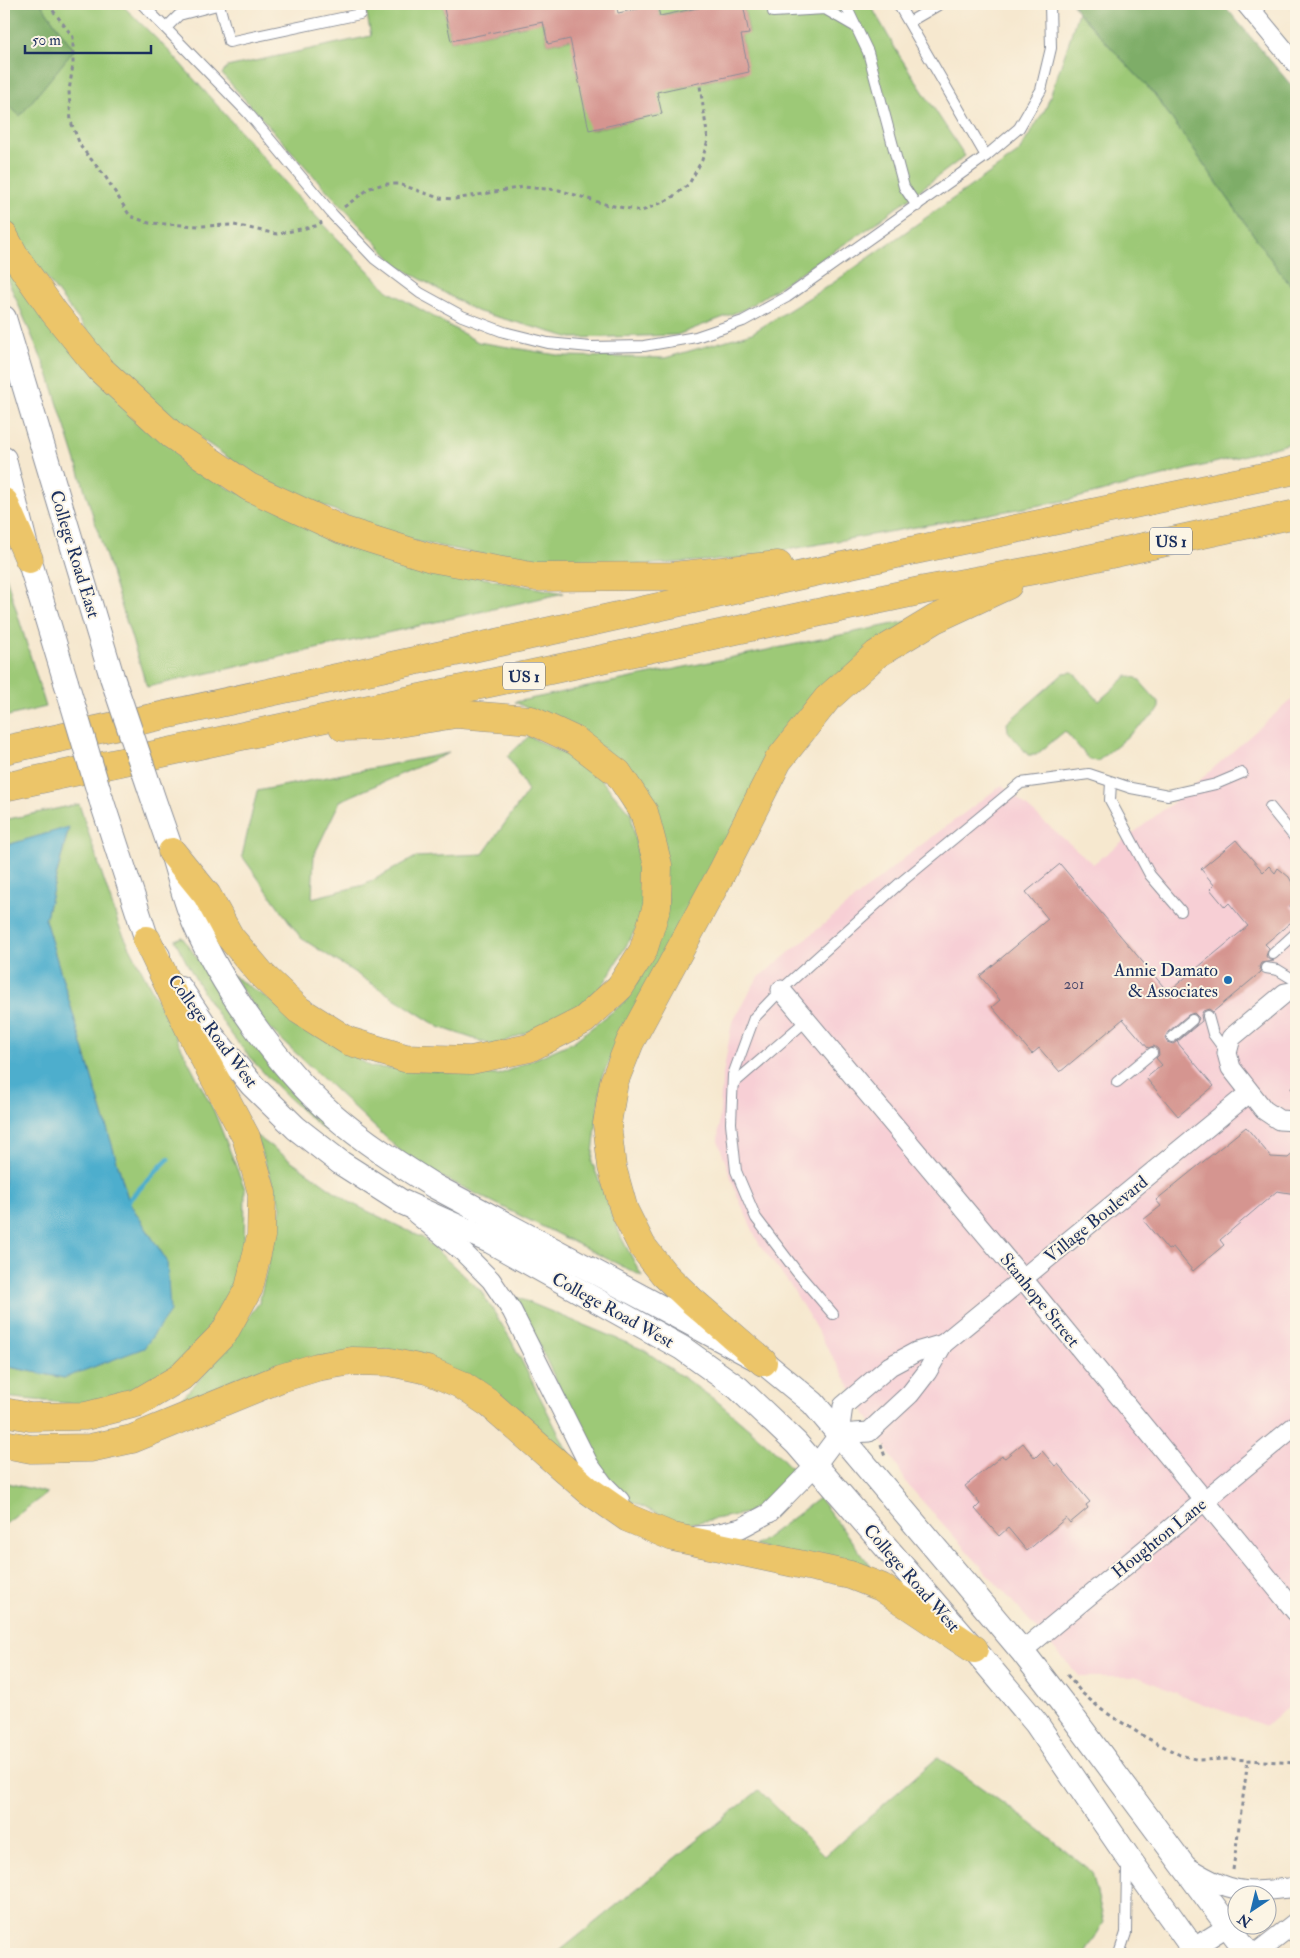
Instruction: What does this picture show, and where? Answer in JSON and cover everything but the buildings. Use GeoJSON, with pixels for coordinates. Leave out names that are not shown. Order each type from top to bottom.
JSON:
{"type":"FeatureCollection","features":[{"type":"Feature","properties":{"kind":"highway"},"geometry":{"type":"LineString","coordinates":[[4,236],[16,258],[54,312],[100,369],[172,435],[250,487],[342,530],[431,558],[536,577],[673,576],[901,553]]}},
{"type":"Feature","properties":{"kind":"highway","name":"US 1"},"geometry":{"type":"LineString","coordinates":[[8,747],[459,652],[901,553],[1296,470]]}},
{"type":"Feature","properties":{"kind":"highway"},"geometry":{"type":"LineString","coordinates":[[4,502],[29,559]]}},
{"type":"Feature","properties":{"kind":"highway","name":"US 1"},"geometry":{"type":"LineString","coordinates":[[4,787],[924,590],[1046,568],[1296,514]]}},
{"type":"Feature","properties":{"kind":"highway"},"geometry":{"type":"LineString","coordinates":[[763,1362],[691,1300],[664,1274],[642,1246],[624,1210],[612,1167],[608,1124],[614,1082],[630,1042],[722,872],[778,762],[827,699],[877,654],[935,619],[1046,568]]}},
{"type":"Feature","properties":{"kind":"highway"},"geometry":{"type":"LineString","coordinates":[[172,852],[207,895],[230,937],[263,976],[299,1010],[348,1041],[405,1058],[471,1060],[529,1048],[584,1020],[620,987],[643,951],[657,906],[658,866],[644,812],[629,789],[618,773],[576,741],[531,720],[456,714],[381,726],[274,729]]}},
{"type":"Feature","properties":{"kind":"highway"},"geometry":{"type":"LineString","coordinates":[[4,1412],[30,1417],[86,1416],[137,1403],[181,1377],[224,1333],[249,1288],[261,1236],[262,1193],[246,1136],[196,1043],[147,940]]}},
{"type":"Feature","properties":{"kind":"highway"},"geometry":{"type":"LineString","coordinates":[[4,1444],[31,1449],[90,1448],[132,1439],[281,1378],[317,1367],[352,1361],[390,1362],[426,1370],[460,1384],[490,1404],[596,1496],[628,1518],[674,1537],[850,1575],[881,1587],[974,1649]]}},
{"type":"Feature","properties":{"kind":"street"},"geometry":{"type":"LineString","coordinates":[[1246,4],[1296,64]]}},
{"type":"Feature","properties":{"kind":"street","name":"College Road East"},"geometry":{"type":"LineString","coordinates":[[4,318],[112,677],[150,789]]}},
{"type":"Feature","properties":{"kind":"street"},"geometry":{"type":"LineString","coordinates":[[4,459],[29,559]]}},
{"type":"Feature","properties":{"kind":"street","name":"College Road West"},"geometry":{"type":"LineString","coordinates":[[29,559],[101,799],[147,940],[210,1032],[252,1085],[296,1128],[341,1163],[402,1202],[490,1241],[682,1348],[738,1388],[796,1443],[816,1465],[1036,1723],[1192,1951]]}},
{"type":"Feature","properties":{"kind":"street","name":"College Road West"},"geometry":{"type":"LineString","coordinates":[[150,789],[194,921],[215,964],[234,995],[276,1054],[331,1113],[382,1152],[434,1186],[763,1362],[813,1403],[1022,1651],[1182,1863],[1228,1917]]}},
{"type":"Feature","properties":{"kind":"street","name":"Stanhope Street"},"geometry":{"type":"LineString","coordinates":[[781,990],[1023,1279],[1296,1612]]}},
{"type":"Feature","properties":{"kind":"street"},"geometry":{"type":"LineString","coordinates":[[1296,991],[1285,993],[1231,1038],[1227,1053],[1231,1068],[1264,1110],[1279,1120],[1296,1121]]}},
{"type":"Feature","properties":{"kind":"street","name":"Village Boulevard"},"geometry":{"type":"LineString","coordinates":[[839,1434],[869,1432],[910,1394],[927,1372],[943,1344],[1249,1093]]}},
{"type":"Feature","properties":{"kind":"street"},"geometry":{"type":"LineString","coordinates":[[402,1202],[463,1252],[491,1280],[512,1311],[589,1465],[603,1484],[617,1499],[635,1513],[674,1537]]}},
{"type":"Feature","properties":{"kind":"street","name":"Village Boulevard"},"geometry":{"type":"LineString","coordinates":[[674,1537],[712,1535],[741,1528],[769,1514],[816,1465],[839,1434],[843,1406],[890,1366],[916,1352],[943,1344]]}},
{"type":"Feature","properties":{"kind":"street","name":"Houghton Lane"},"geometry":{"type":"LineString","coordinates":[[1022,1651],[1296,1425]]}},
{"type":"Feature","properties":{"kind":"street"},"geometry":{"type":"LineString","coordinates":[[1182,1863],[1207,1879],[1229,1887],[1252,1891],[1292,1885]]}},
{"type":"Feature","properties":{"kind":"street"},"geometry":{"type":"LineString","coordinates":[[1278,1894],[1292,1885]]}},
{"type":"Feature","properties":{"kind":"street"},"geometry":{"type":"LineString","coordinates":[[1254,1954],[1296,1922]]}},
{"type":"Feature","properties":{"kind":"street"},"geometry":{"type":"LineString","coordinates":[[1192,1951],[1228,1926]]}},
{"type":"Feature","properties":{"kind":"street","name":"College Road West"},"geometry":{"type":"LineString","coordinates":[[1240,1936],[1249,1954]]}},
{"type":"Feature","properties":{"kind":"lane"},"geometry":{"type":"LineString","coordinates":[[142,4],[248,113],[333,215],[375,259],[420,293],[462,316],[504,332],[548,343],[599,347],[644,346],[696,337],[743,321],[787,297],[986,156],[1019,128],[1041,90],[1052,48],[1050,4]]}},
{"type":"Feature","properties":{"kind":"lane"},"geometry":{"type":"LineString","coordinates":[[166,28],[179,16],[220,4],[229,42],[360,14],[358,4]]}},
{"type":"Feature","properties":{"kind":"lane"},"geometry":{"type":"LineString","coordinates":[[845,4],[868,52],[904,187],[917,206]]}},
{"type":"Feature","properties":{"kind":"lane"},"geometry":{"type":"LineString","coordinates":[[898,4],[986,156]]}},
{"type":"Feature","properties":{"kind":"lane"},"geometry":{"type":"LineString","coordinates":[[908,22],[940,4]]}},
{"type":"Feature","properties":{"kind":"lane"},"geometry":{"type":"LineString","coordinates":[[773,12],[825,9],[856,27]]}},
{"type":"Feature","properties":{"kind":"lane"},"geometry":{"type":"LineString","coordinates":[[833,1314],[797,1272],[756,1218],[736,1171],[730,1124],[733,1075],[754,1018],[781,990],[900,883],[1021,783],[1089,774],[1131,788],[1168,796],[1216,784],[1242,773]]}},
{"type":"Feature","properties":{"kind":"lane"},"geometry":{"type":"LineString","coordinates":[[1111,782],[1110,800],[1150,875],[1181,910]]}},
{"type":"Feature","properties":{"kind":"lane"},"geometry":{"type":"LineString","coordinates":[[1270,807],[1296,840]]}},
{"type":"Feature","properties":{"kind":"lane"},"geometry":{"type":"LineString","coordinates":[[1274,954],[1296,934]]}},
{"type":"Feature","properties":{"kind":"lane"},"geometry":{"type":"LineString","coordinates":[[1266,968],[1278,970],[1296,981]]}},
{"type":"Feature","properties":{"kind":"lane"},"geometry":{"type":"LineString","coordinates":[[1208,1016],[1213,1034],[1227,1053]]}},
{"type":"Feature","properties":{"kind":"lane"},"geometry":{"type":"LineString","coordinates":[[733,1084],[807,1020]]}},
{"type":"Feature","properties":{"kind":"lane"},"geometry":{"type":"LineString","coordinates":[[1172,1037],[1188,1023]]}},
{"type":"Feature","properties":{"kind":"lane"},"geometry":{"type":"LineString","coordinates":[[1117,1082],[1152,1053]]}},
{"type":"Feature","properties":{"kind":"lane"},"geometry":{"type":"LineString","coordinates":[[1119,1954],[1126,1933],[1127,1856]]}},
{"type":"Feature","properties":{"kind":"path"},"geometry":{"type":"LineString","coordinates":[[48,4],[72,38],[73,65],[69,91],[71,122],[81,147],[105,176],[130,216],[149,223],[199,226],[234,225],[278,234],[314,226],[333,215],[370,188],[384,184],[399,184],[440,198],[455,199],[523,187],[560,190],[608,205],[642,211],[670,199],[689,184],[702,160],[708,140],[700,86]]}},
{"type":"Feature","properties":{"kind":"path"},"geometry":{"type":"LineString","coordinates":[[1291,1089],[1296,1084]]}},
{"type":"Feature","properties":{"kind":"path"},"geometry":{"type":"LineString","coordinates":[[1232,1878],[1248,1760]]}},
{"type":"Feature","properties":{"kind":"shaded area"},"geometry":{"type":"Polygon","coordinates":[[[1296,690],[1296,1700],[1266,1726],[1203,1704],[1138,1677],[1080,1677],[908,1485],[791,1286],[759,1244],[737,1195],[718,1141],[722,1081],[732,1022],[757,979],[913,851],[1002,785],[1093,864],[1184,794],[1292,699],[1296,690]]]}},
{"type":"Feature","properties":{"kind":"green space"},"geometry":{"type":"Polygon","coordinates":[[[4,4],[41,4],[74,50],[20,116],[4,101],[4,4]]]}},
{"type":"Feature","properties":{"kind":"green space"},"geometry":{"type":"Polygon","coordinates":[[[41,4],[121,4],[170,52],[307,207],[388,291],[478,342],[563,356],[665,358],[752,333],[833,283],[1018,153],[1046,108],[1078,12],[1155,95],[1282,275],[1296,291],[1296,442],[1069,500],[735,559],[593,568],[521,562],[402,539],[256,477],[135,393],[28,254],[4,216],[4,101],[20,115],[74,50],[41,4]]]}},
{"type":"Feature","properties":{"kind":"green space"},"geometry":{"type":"Polygon","coordinates":[[[365,4],[443,4],[451,41],[525,26],[541,15],[548,44],[576,38],[574,58],[590,130],[661,114],[655,85],[676,88],[748,72],[741,35],[749,33],[743,4],[870,4],[899,55],[965,156],[872,226],[745,309],[677,335],[572,338],[476,311],[398,266],[222,74],[227,67],[371,36],[365,4]]]}},
{"type":"Feature","properties":{"kind":"green space"},"geometry":{"type":"Polygon","coordinates":[[[657,4],[716,4],[660,16],[657,4]]]}},
{"type":"Feature","properties":{"kind":"green space"},"geometry":{"type":"Polygon","coordinates":[[[1073,4],[1223,4],[1296,91],[1296,291],[1282,275],[1155,95],[1078,12],[1073,4]]]}},
{"type":"Feature","properties":{"kind":"green space"},"geometry":{"type":"Polygon","coordinates":[[[11,268],[226,487],[424,567],[564,593],[147,687],[49,376],[4,271],[11,268]]]}},
{"type":"Feature","properties":{"kind":"green space"},"geometry":{"type":"Polygon","coordinates":[[[4,570],[46,707],[4,717],[4,570]]]}},
{"type":"Feature","properties":{"kind":"green space"},"geometry":{"type":"Polygon","coordinates":[[[918,619],[827,684],[665,957],[602,1076],[592,1162],[621,1237],[642,1276],[412,1162],[266,1025],[232,975],[371,1067],[498,1075],[573,1042],[625,1002],[652,957],[668,899],[605,749],[515,702],[918,619]]]}},
{"type":"Feature","properties":{"kind":"green space"},"geometry":{"type":"Polygon","coordinates":[[[1073,672],[1099,701],[1127,676],[1137,678],[1159,703],[1159,710],[1098,761],[1090,760],[1065,731],[1036,755],[1028,755],[1008,731],[1007,723],[1064,673],[1073,672]]]}},
{"type":"Feature","properties":{"kind":"green space"},"geometry":{"type":"Polygon","coordinates":[[[529,736],[591,768],[631,814],[647,910],[592,1004],[495,1046],[439,1027],[301,938],[242,856],[257,791],[449,753],[340,801],[314,855],[312,898],[364,885],[416,857],[483,854],[528,791],[508,756],[529,736]]]}},
{"type":"Feature","properties":{"kind":"green space"},"geometry":{"type":"Polygon","coordinates":[[[79,804],[119,926],[214,1111],[245,1189],[244,1256],[230,1305],[188,1363],[104,1407],[4,1397],[4,1366],[64,1378],[167,1261],[129,1202],[45,920],[69,828],[4,846],[4,820],[79,804]]]}},
{"type":"Feature","properties":{"kind":"green space"},"geometry":{"type":"Polygon","coordinates":[[[182,937],[208,973],[330,1125],[325,1131],[269,1078],[230,1032],[204,994],[175,940],[182,937]]]}},
{"type":"Feature","properties":{"kind":"green space"},"geometry":{"type":"Polygon","coordinates":[[[255,1135],[351,1203],[423,1238],[481,1291],[510,1338],[577,1470],[389,1349],[172,1409],[204,1374],[259,1303],[281,1207],[255,1135]]]}},
{"type":"Feature","properties":{"kind":"green space"},"geometry":{"type":"Polygon","coordinates":[[[516,1297],[644,1350],[718,1402],[773,1449],[798,1475],[747,1513],[682,1525],[628,1500],[594,1459],[516,1297]]]}},
{"type":"Feature","properties":{"kind":"green space"},"geometry":{"type":"Polygon","coordinates":[[[4,1482],[47,1493],[4,1525],[4,1482]]]}},
{"type":"Feature","properties":{"kind":"green space"},"geometry":{"type":"Polygon","coordinates":[[[819,1498],[882,1581],[755,1546],[819,1498]]]}},
{"type":"Feature","properties":{"kind":"green space"},"geometry":{"type":"Polygon","coordinates":[[[938,1757],[1024,1818],[1092,1872],[1104,1922],[1085,1954],[556,1954],[759,1790],[825,1856],[938,1757]]]}},
{"type":"Feature","properties":{"kind":"water"},"geometry":{"type":"Polygon","coordinates":[[[69,827],[45,920],[129,1202],[167,1261],[170,1312],[144,1348],[64,1378],[4,1366],[4,846],[69,827]]]}},
{"type":"Feature","properties":{"kind":"waterway"},"geometry":{"type":"LineString","coordinates":[[125,1204],[168,1159]]}},
{"type":"Feature","properties":{"kind":"place","name":"Annie Damato & Associates"},"geometry":{"type":"Point","coordinates":[1228,980]}}]}
